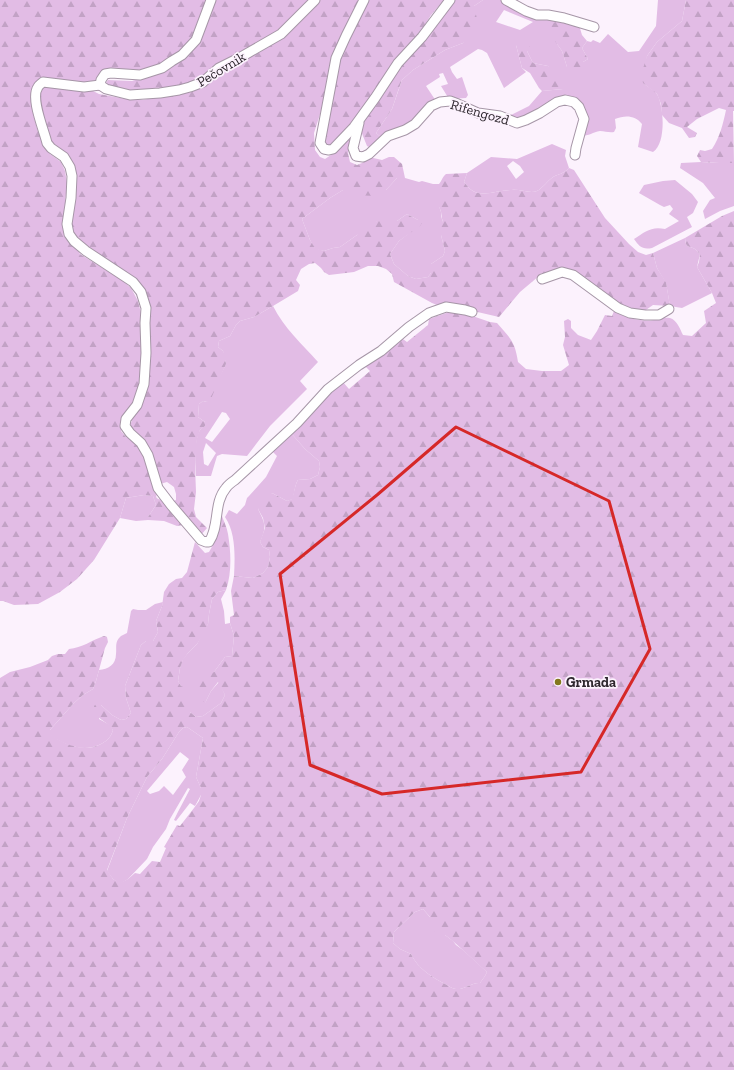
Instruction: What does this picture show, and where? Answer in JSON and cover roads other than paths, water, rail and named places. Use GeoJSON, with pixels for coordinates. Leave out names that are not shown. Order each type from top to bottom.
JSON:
{"type":"FeatureCollection","features":[{"type":"Feature","properties":{"kind":"street"},"geometry":{"type":"LineString","coordinates":[[211,0],[196,40],[182,54],[162,68],[140,75],[105,74],[100,85],[84,87],[43,82],[38,88],[35,98],[36,107],[47,143],[51,148],[64,157],[70,167],[72,176],[71,198],[67,224],[71,238],[86,251],[133,282],[141,292],[146,308],[144,384],[136,405],[126,419],[125,426],[141,443],[148,455],[158,488],[194,532],[202,540],[209,542],[215,526],[221,496],[227,487],[296,423],[328,389],[359,365],[381,351],[428,312],[446,307],[472,312]]}},
{"type":"Feature","properties":{"kind":"street","name":"Pečovnik"},"geometry":{"type":"LineString","coordinates":[[100,85],[106,89],[130,95],[179,90],[203,82],[219,68],[281,34],[315,0]]}},
{"type":"Feature","properties":{"kind":"street"},"geometry":{"type":"LineString","coordinates":[[364,0],[336,58],[320,143],[324,149],[333,149],[360,120],[398,63],[422,37],[450,0]]}},
{"type":"Feature","properties":{"kind":"street"},"geometry":{"type":"LineString","coordinates":[[506,0],[536,15],[548,15],[564,18],[594,27]]}},
{"type":"Feature","properties":{"kind":"street","name":"Rifengozd"},"geometry":{"type":"LineString","coordinates":[[360,120],[353,148],[356,156],[363,158],[388,136],[405,130],[415,124],[431,106],[440,102],[450,101],[478,113],[500,116],[517,123],[540,113],[557,102],[565,100],[574,102],[579,107],[584,119],[575,155]]}},
{"type":"Feature","properties":{"kind":"street"},"geometry":{"type":"LineString","coordinates":[[542,279],[562,272],[574,275],[618,308],[630,313],[659,315],[669,309]]}},
{"type":"Feature","properties":{"kind":"place","name":"Grmada"},"geometry":{"type":"Point","coordinates":[558,682]}}]}
